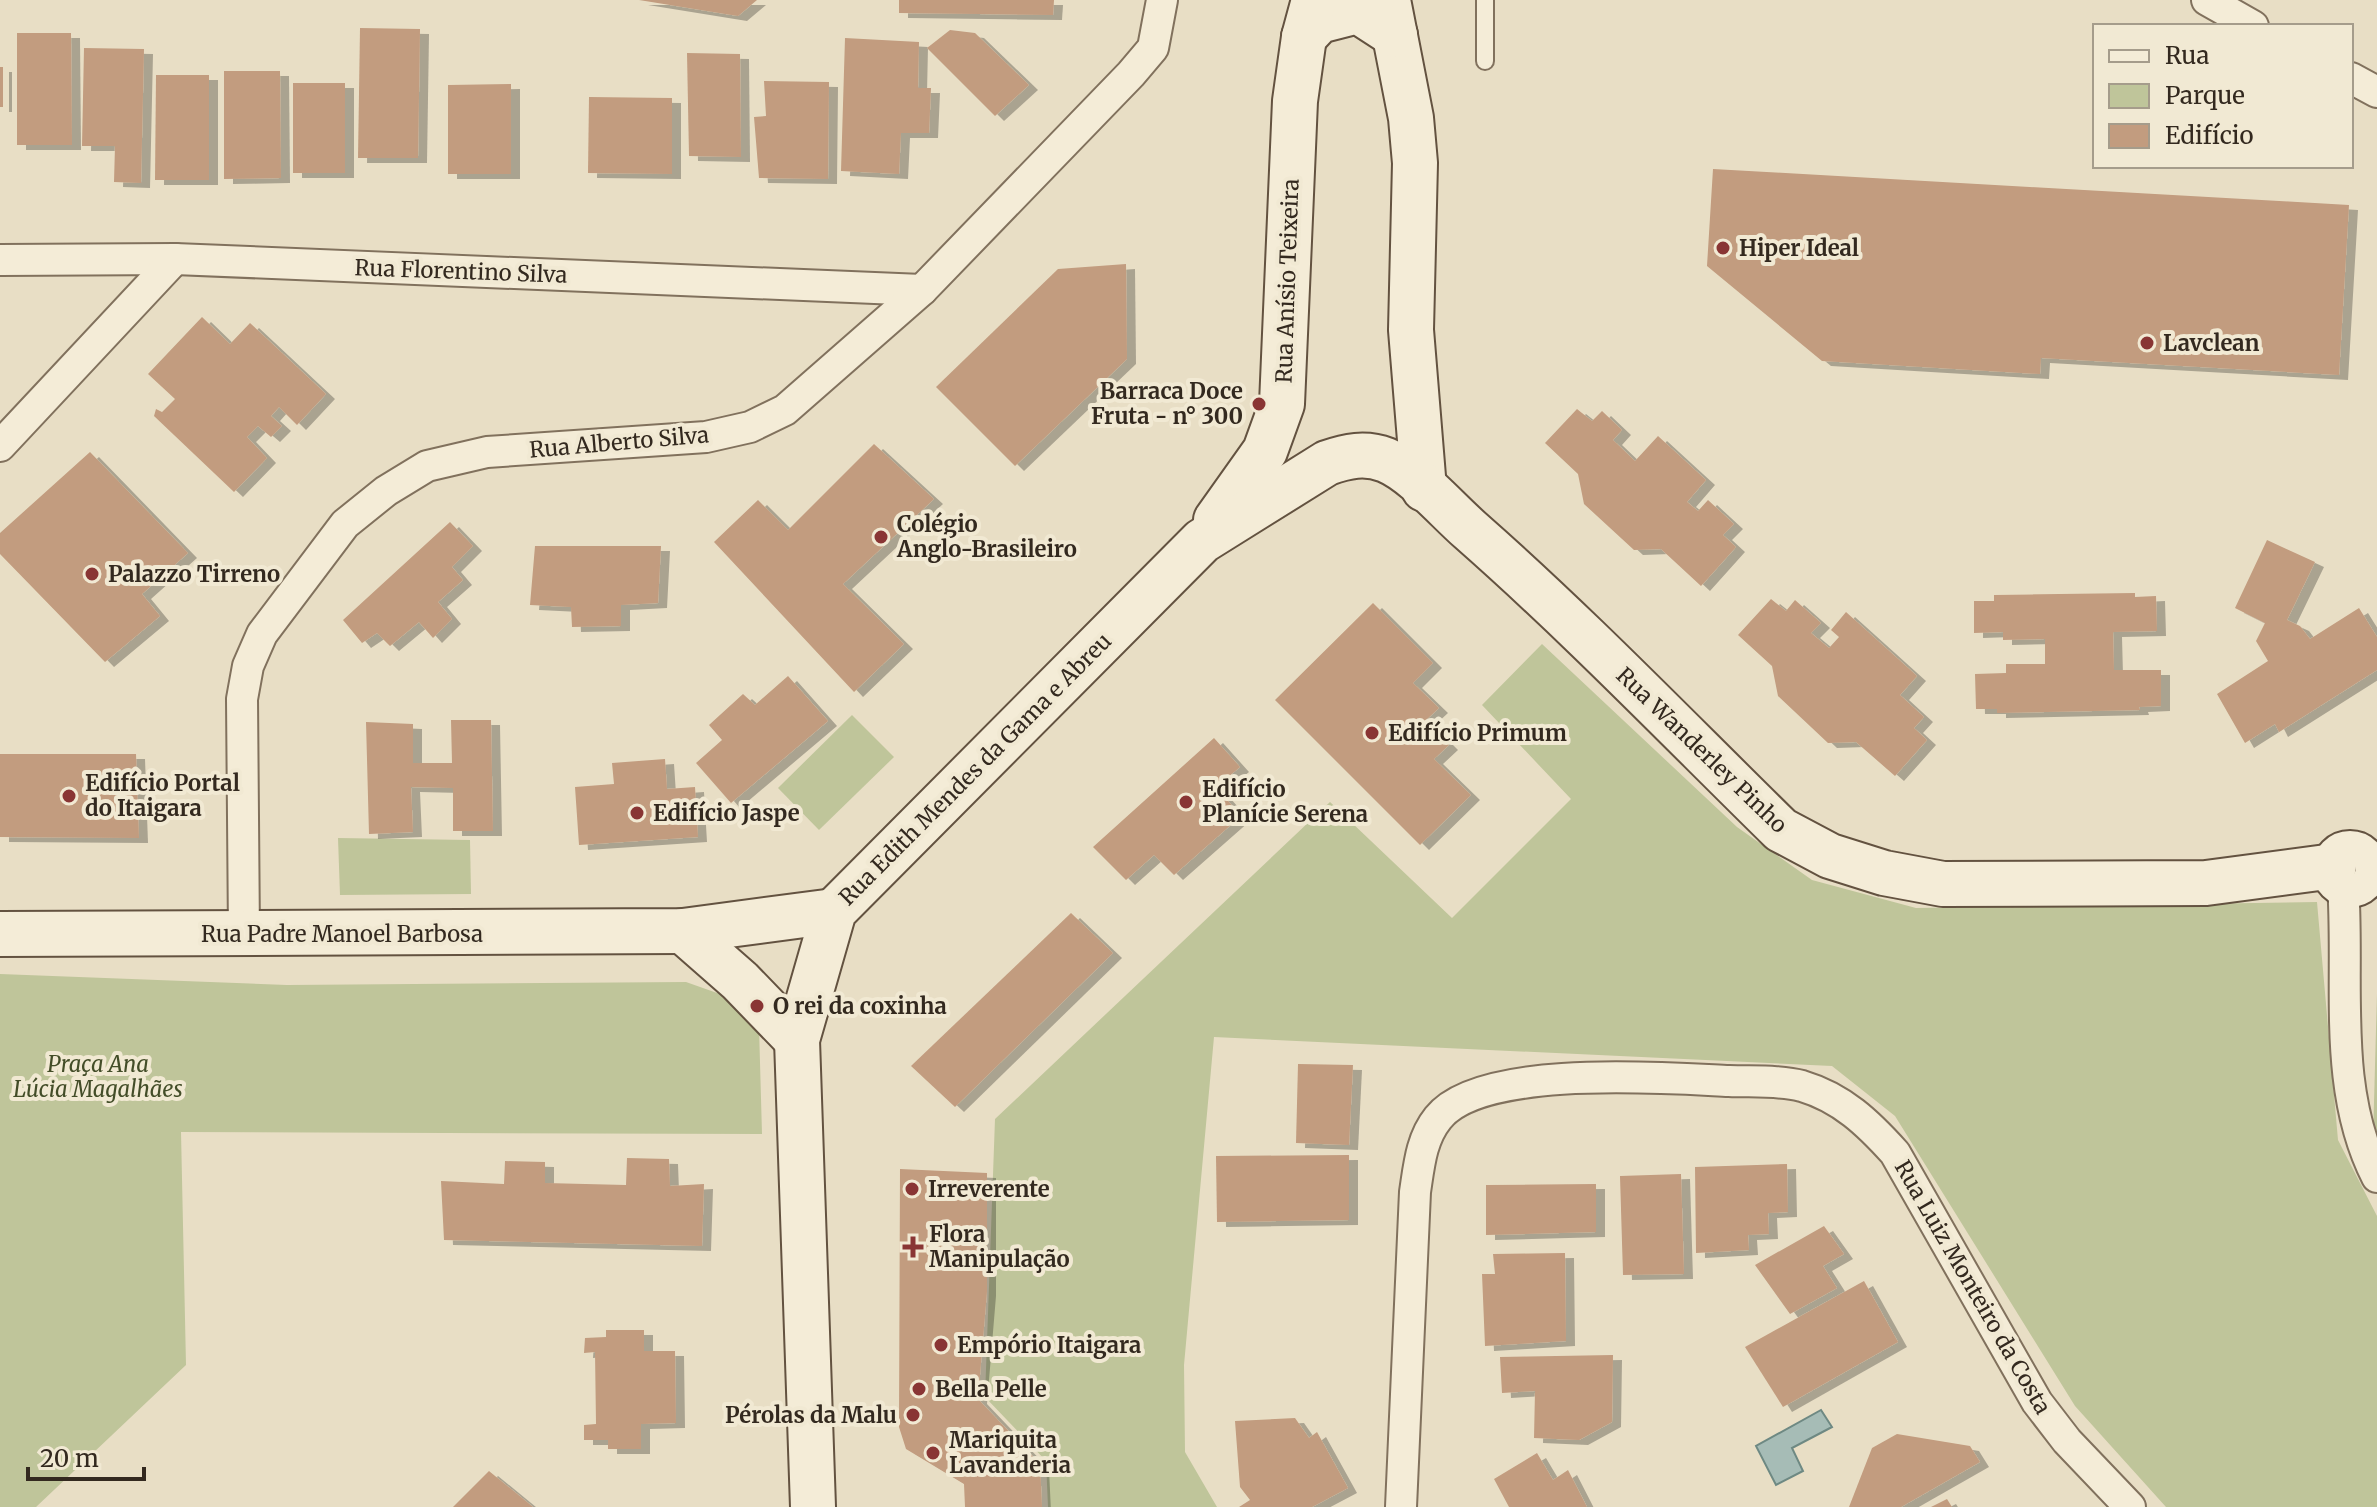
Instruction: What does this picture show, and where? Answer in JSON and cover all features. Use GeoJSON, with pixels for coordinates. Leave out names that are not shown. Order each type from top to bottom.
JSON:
{"type":"FeatureCollection","features":[{"type":"Feature","properties":{"kind":"street","name":"Rua Alberto Silva"},"geometry":{"type":"LineString","coordinates":[[244,935],[242,699],[248,666],[262,634],[345,524],[386,491],[427,466],[487,452],[706,437],[750,427],[785,410],[922,290],[1153,48],[1162,0]]}},
{"type":"Feature","properties":{"kind":"street"},"geometry":{"type":"LineString","coordinates":[[2207,0],[2249,24]]}},
{"type":"Feature","properties":{"kind":"street"},"geometry":{"type":"LineString","coordinates":[[1309,18],[1319,21],[1358,11],[1392,18],[1411,118],[1415,163],[1411,330],[1414,398],[1424,489]]}},
{"type":"Feature","properties":{"kind":"street","name":"Rua Anísio Teixeira"},"geometry":{"type":"LineString","coordinates":[[1202,541],[1265,451],[1282,404],[1295,101],[1309,18]]}},
{"type":"Feature","properties":{"kind":"street"},"geometry":{"type":"LineString","coordinates":[[2353,79],[2377,92]]}},
{"type":"Feature","properties":{"kind":"street","name":"Rua Florentino Silva"},"geometry":{"type":"LineString","coordinates":[[0,260],[175,259],[922,290]]}},
{"type":"Feature","properties":{"kind":"street"},"geometry":{"type":"LineString","coordinates":[[0,446],[175,259]]}},
{"type":"Feature","properties":{"kind":"street"},"geometry":{"type":"LineString","coordinates":[[1202,541],[1274,493],[1327,463],[1383,439],[1403,418],[1414,398]]}},
{"type":"Feature","properties":{"kind":"street","name":"Rua Wanderley Pinho"},"geometry":{"type":"LineString","coordinates":[[1282,404],[1296,426],[1316,445],[1350,455],[1386,460],[1411,475],[1534,587],[1781,830],[1830,856],[1884,873],[1943,884],[2206,883],[2355,864]]}},
{"type":"Feature","properties":{"kind":"street","name":"Rua Edith Mendes da Gama e Abreu"},"geometry":{"type":"LineString","coordinates":[[813,1507],[797,1040],[834,911],[1202,541]]}},
{"type":"Feature","properties":{"kind":"street"},"geometry":{"type":"LineString","coordinates":[[2355,864],[2347,937],[2346,1053],[2351,1096],[2367,1157],[2377,1177]]}},
{"type":"Feature","properties":{"kind":"street","name":"Rua Padre Manoel Barbosa"},"geometry":{"type":"LineString","coordinates":[[0,934],[683,931],[834,911]]}},
{"type":"Feature","properties":{"kind":"street"},"geometry":{"type":"LineString","coordinates":[[683,931],[740,981],[797,1040]]}},
{"type":"Feature","properties":{"kind":"street","name":"Rua Luiz Monteiro da Costa"},"geometry":{"type":"LineString","coordinates":[[1401,1507],[1415,1192],[1421,1148],[1439,1116],[1478,1092],[1539,1080],[1664,1078],[1799,1085],[1835,1099],[1867,1122],[1895,1153],[2037,1402],[2067,1441],[2130,1507]]}},
{"type":"Feature","properties":{"kind":"lane"},"geometry":{"type":"LineString","coordinates":[[1485,0],[1485,61]]}},
{"type":"Feature","properties":{"kind":"green space"},"geometry":{"type":"Polygon","coordinates":[[[1542,644],[1737,827],[1812,880],[1916,908],[2317,902],[2338,1140],[2377,1216],[2377,1507],[2166,1507],[2075,1406],[1895,1116],[1832,1066],[1214,1037],[1184,1365],[1185,1452],[1217,1507],[1048,1507],[1046,1461],[985,1397],[995,1119],[1330,802],[1452,918],[1571,799],[1482,705],[1542,644]]]}},
{"type":"Feature","properties":{"kind":"green space"},"geometry":{"type":"Polygon","coordinates":[[[852,715],[894,757],[819,830],[778,788],[852,715]]]}},
{"type":"Feature","properties":{"kind":"green space"},"geometry":{"type":"Polygon","coordinates":[[[338,838],[470,840],[471,894],[340,895],[338,838]]]}},
{"type":"Feature","properties":{"kind":"green space","name":"Praça Ana Lúcia Magalhães"},"geometry":{"type":"Polygon","coordinates":[[[0,974],[287,985],[686,982],[734,999],[759,1027],[762,1134],[181,1132],[186,1365],[36,1507],[0,1507],[0,974]]]}},
{"type":"Feature","properties":{"kind":"green space"},"geometry":{"type":"Polygon","coordinates":[[[2377,993],[2377,1133],[2373,1139],[2377,993]]]}},
{"type":"Feature","properties":{"kind":"water"},"geometry":{"type":"Polygon","coordinates":[[[1821,1410],[1832,1427],[1792,1448],[1803,1471],[1776,1485],[1756,1446],[1821,1410]]]}},
{"type":"Feature","properties":{"kind":"building"},"geometry":{"type":"Polygon","coordinates":[[[639,0],[757,0],[738,16],[639,0]]]}},
{"type":"Feature","properties":{"kind":"building"},"geometry":{"type":"Polygon","coordinates":[[[899,0],[1054,0],[1053,15],[899,13],[899,0]]]}},
{"type":"Feature","properties":{"kind":"building"},"geometry":{"type":"Polygon","coordinates":[[[360,28],[420,29],[418,158],[358,158],[360,28]]]}},
{"type":"Feature","properties":{"kind":"building"},"geometry":{"type":"Polygon","coordinates":[[[950,30],[975,33],[1029,85],[995,116],[927,48],[950,30]]]}},
{"type":"Feature","properties":{"kind":"building"},"geometry":{"type":"Polygon","coordinates":[[[17,33],[71,33],[72,145],[17,145],[17,33]]]}},
{"type":"Feature","properties":{"kind":"building"},"geometry":{"type":"Polygon","coordinates":[[[845,38],[919,42],[918,88],[931,88],[929,133],[901,133],[899,174],[841,171],[845,38]]]}},
{"type":"Feature","properties":{"kind":"building"},"geometry":{"type":"Polygon","coordinates":[[[84,48],[144,49],[141,183],[114,182],[115,146],[82,146],[84,48]]]}},
{"type":"Feature","properties":{"kind":"building"},"geometry":{"type":"Polygon","coordinates":[[[687,53],[740,54],[741,157],[689,156],[687,53]]]}},
{"type":"Feature","properties":{"kind":"building"},"geometry":{"type":"Polygon","coordinates":[[[0,67],[3,67],[3,107],[0,107],[0,67]]]}},
{"type":"Feature","properties":{"kind":"building"},"geometry":{"type":"Polygon","coordinates":[[[224,71],[280,71],[281,178],[224,179],[224,71]]]}},
{"type":"Feature","properties":{"kind":"building"},"geometry":{"type":"Polygon","coordinates":[[[156,75],[209,75],[209,180],[155,180],[156,75]]]}},
{"type":"Feature","properties":{"kind":"building"},"geometry":{"type":"Polygon","coordinates":[[[764,81],[829,82],[828,179],[759,178],[754,117],[766,116],[764,81]]]}},
{"type":"Feature","properties":{"kind":"building"},"geometry":{"type":"Polygon","coordinates":[[[293,83],[345,83],[345,173],[293,173],[293,83]]]}},
{"type":"Feature","properties":{"kind":"building"},"geometry":{"type":"Polygon","coordinates":[[[511,84],[511,174],[448,174],[448,85],[511,84]]]}},
{"type":"Feature","properties":{"kind":"building"},"geometry":{"type":"Polygon","coordinates":[[[589,97],[672,98],[672,174],[588,173],[589,97]]]}},
{"type":"Feature","properties":{"kind":"building"},"geometry":{"type":"Polygon","coordinates":[[[1713,169],[2349,205],[2339,375],[2041,358],[2040,374],[1822,361],[1707,266],[1713,169]]]}},
{"type":"Feature","properties":{"kind":"building"},"geometry":{"type":"Polygon","coordinates":[[[1126,264],[1127,359],[1015,466],[936,387],[1058,269],[1126,264]]]}},
{"type":"Feature","properties":{"kind":"building"},"geometry":{"type":"Polygon","coordinates":[[[202,317],[230,344],[250,323],[326,394],[297,425],[279,407],[271,416],[282,426],[271,437],[258,426],[247,437],[267,458],[234,492],[154,416],[156,409],[162,412],[175,399],[148,374],[202,317]]]}},
{"type":"Feature","properties":{"kind":"building"},"geometry":{"type":"Polygon","coordinates":[[[1577,409],[1592,421],[1602,411],[1622,430],[1613,440],[1635,461],[1658,436],[1706,480],[1687,502],[1698,511],[1708,500],[1734,524],[1723,535],[1736,547],[1701,586],[1661,549],[1634,550],[1584,504],[1578,474],[1545,443],[1577,409]]]}},
{"type":"Feature","properties":{"kind":"building"},"geometry":{"type":"Polygon","coordinates":[[[874,444],[934,499],[843,584],[904,644],[854,692],[714,542],[758,500],[788,530],[874,444]]]}},
{"type":"Feature","properties":{"kind":"building","name":"Palazzo Tirreno"},"geometry":{"type":"Polygon","coordinates":[[[90,452],[188,553],[142,594],[160,616],[105,662],[0,554],[0,533],[90,452]]]}},
{"type":"Feature","properties":{"kind":"building"},"geometry":{"type":"Polygon","coordinates":[[[450,522],[473,546],[452,567],[463,580],[438,602],[452,619],[433,638],[419,622],[390,646],[377,633],[362,643],[343,620],[450,522]]]}},
{"type":"Feature","properties":{"kind":"building"},"geometry":{"type":"Polygon","coordinates":[[[2267,540],[2315,562],[2287,620],[2300,626],[2310,639],[2359,608],[2377,637],[2377,670],[2279,732],[2275,724],[2245,743],[2217,694],[2268,661],[2256,641],[2265,623],[2235,608],[2267,540]]]}},
{"type":"Feature","properties":{"kind":"building"},"geometry":{"type":"Polygon","coordinates":[[[535,546],[661,546],[658,603],[621,605],[621,626],[572,627],[571,607],[530,605],[535,546]]]}},
{"type":"Feature","properties":{"kind":"building"},"geometry":{"type":"Polygon","coordinates":[[[2135,593],[2135,597],[2156,596],[2157,631],[2113,632],[2114,670],[2161,670],[2161,706],[2139,707],[2140,710],[1997,713],[1997,709],[1976,709],[1975,674],[2006,673],[2006,664],[2045,664],[2045,639],[2003,640],[2003,632],[1974,633],[1974,601],[1994,601],[1994,595],[2135,593]]]}},
{"type":"Feature","properties":{"kind":"building"},"geometry":{"type":"Polygon","coordinates":[[[1771,599],[1786,611],[1795,600],[1821,623],[1811,633],[1829,648],[1839,637],[1831,630],[1846,612],[1917,676],[1900,695],[1924,717],[1914,728],[1927,740],[1895,776],[1856,742],[1828,743],[1778,696],[1772,666],[1738,635],[1771,599]]]}},
{"type":"Feature","properties":{"kind":"building","name":"Edifício Primum"},"geometry":{"type":"Polygon","coordinates":[[[1373,603],[1433,663],[1413,683],[1439,708],[1425,721],[1449,745],[1434,759],[1471,795],[1420,845],[1275,700],[1373,603]]]}},
{"type":"Feature","properties":{"kind":"building"},"geometry":{"type":"Polygon","coordinates":[[[788,676],[828,721],[731,803],[696,763],[722,740],[709,725],[743,694],[755,705],[788,676]]]}},
{"type":"Feature","properties":{"kind":"building"},"geometry":{"type":"Polygon","coordinates":[[[451,720],[491,720],[493,831],[453,831],[453,788],[411,787],[413,832],[369,834],[366,722],[413,724],[413,763],[452,763],[451,720]]]}},
{"type":"Feature","properties":{"kind":"building","name":"Edifício Planície Serena"},"geometry":{"type":"Polygon","coordinates":[[[1214,738],[1240,767],[1216,787],[1241,816],[1174,875],[1154,855],[1126,880],[1093,847],[1214,738]]]}},
{"type":"Feature","properties":{"kind":"building","name":"Edifício Portal do Itaigara"},"geometry":{"type":"Polygon","coordinates":[[[0,754],[136,754],[139,838],[0,837],[0,754]]]}},
{"type":"Feature","properties":{"kind":"building","name":"Edifício Jaspe"},"geometry":{"type":"Polygon","coordinates":[[[665,759],[667,789],[695,787],[698,837],[579,845],[575,787],[614,784],[612,763],[665,759]]]}},
{"type":"Feature","properties":{"kind":"building"},"geometry":{"type":"Polygon","coordinates":[[[1071,913],[1113,953],[955,1107],[911,1066],[1071,913]]]}},
{"type":"Feature","properties":{"kind":"building"},"geometry":{"type":"Polygon","coordinates":[[[1298,1064],[1353,1065],[1349,1145],[1296,1143],[1298,1064]]]}},
{"type":"Feature","properties":{"kind":"building"},"geometry":{"type":"Polygon","coordinates":[[[1349,1155],[1349,1220],[1217,1222],[1216,1156],[1349,1155]]]}},
{"type":"Feature","properties":{"kind":"building"},"geometry":{"type":"Polygon","coordinates":[[[627,1158],[669,1159],[670,1186],[704,1184],[702,1246],[444,1240],[441,1181],[504,1184],[505,1161],[545,1162],[545,1183],[626,1185],[627,1158]]]}},
{"type":"Feature","properties":{"kind":"building"},"geometry":{"type":"Polygon","coordinates":[[[1787,1164],[1788,1212],[1768,1213],[1769,1234],[1748,1235],[1749,1250],[1696,1253],[1695,1167],[1787,1164]]]}},
{"type":"Feature","properties":{"kind":"building","name":"Empório Itaigara"},"geometry":{"type":"Polygon","coordinates":[[[900,1169],[987,1173],[987,1291],[978,1399],[1040,1464],[1042,1507],[965,1507],[964,1484],[906,1449],[899,1427],[900,1169]]]}},
{"type":"Feature","properties":{"kind":"building"},"geometry":{"type":"Polygon","coordinates":[[[1681,1174],[1684,1274],[1623,1275],[1620,1176],[1681,1174]]]}},
{"type":"Feature","properties":{"kind":"building"},"geometry":{"type":"Polygon","coordinates":[[[1596,1184],[1596,1232],[1486,1235],[1486,1185],[1596,1184]]]}},
{"type":"Feature","properties":{"kind":"building"},"geometry":{"type":"Polygon","coordinates":[[[1824,1226],[1844,1254],[1823,1266],[1837,1288],[1790,1314],[1755,1265],[1824,1226]]]}},
{"type":"Feature","properties":{"kind":"building"},"geometry":{"type":"Polygon","coordinates":[[[1565,1253],[1566,1341],[1485,1346],[1482,1274],[1495,1274],[1493,1254],[1565,1253]]]}},
{"type":"Feature","properties":{"kind":"building"},"geometry":{"type":"Polygon","coordinates":[[[1864,1281],[1898,1342],[1783,1407],[1745,1347],[1864,1281]]]}},
{"type":"Feature","properties":{"kind":"building"},"geometry":{"type":"Polygon","coordinates":[[[606,1330],[644,1330],[644,1351],[675,1351],[676,1423],[641,1424],[641,1449],[608,1449],[608,1440],[584,1440],[584,1425],[596,1424],[595,1352],[584,1353],[585,1338],[606,1337],[606,1330]]]}},
{"type":"Feature","properties":{"kind":"building"},"geometry":{"type":"Polygon","coordinates":[[[1613,1355],[1612,1422],[1579,1440],[1534,1438],[1535,1391],[1502,1393],[1500,1357],[1613,1355]]]}},
{"type":"Feature","properties":{"kind":"building"},"geometry":{"type":"Polygon","coordinates":[[[1295,1418],[1309,1438],[1317,1432],[1348,1488],[1312,1507],[1239,1507],[1250,1500],[1240,1487],[1235,1421],[1295,1418]]]}},
{"type":"Feature","properties":{"kind":"building"},"geometry":{"type":"Polygon","coordinates":[[[1897,1434],[1970,1446],[1980,1462],[1901,1507],[1849,1507],[1872,1448],[1897,1434]]]}},
{"type":"Feature","properties":{"kind":"building"},"geometry":{"type":"Polygon","coordinates":[[[1537,1453],[1553,1480],[1568,1470],[1587,1507],[1509,1507],[1494,1479],[1537,1453]]]}},
{"type":"Feature","properties":{"kind":"building"},"geometry":{"type":"Polygon","coordinates":[[[489,1471],[533,1507],[453,1507],[489,1471]]]}},
{"type":"Feature","properties":{"kind":"building"},"geometry":{"type":"Polygon","coordinates":[[[1947,1499],[1952,1507],[1931,1507],[1947,1499]]]}},
{"type":"Feature","properties":{"kind":"place","name":"Hiper Ideal"},"geometry":{"type":"Point","coordinates":[1723,248]}},
{"type":"Feature","properties":{"kind":"place","name":"Lavclean"},"geometry":{"type":"Point","coordinates":[2147,343]}},
{"type":"Feature","properties":{"kind":"place","name":"Barraca Doce Fruta - n° 300"},"geometry":{"type":"Point","coordinates":[1259,404]}},
{"type":"Feature","properties":{"kind":"place","name":"Colégio Anglo-Brasileiro"},"geometry":{"type":"Point","coordinates":[881,537]}},
{"type":"Feature","properties":{"kind":"place","name":"Palazzo Tirreno"},"geometry":{"type":"Point","coordinates":[92,574]}},
{"type":"Feature","properties":{"kind":"place","name":"Edifício Primum"},"geometry":{"type":"Point","coordinates":[1372,733]}},
{"type":"Feature","properties":{"kind":"place","name":"Edifício Portal do Itaigara"},"geometry":{"type":"Point","coordinates":[69,796]}},
{"type":"Feature","properties":{"kind":"place","name":"Edifício Planície Serena"},"geometry":{"type":"Point","coordinates":[1186,802]}},
{"type":"Feature","properties":{"kind":"place","name":"Edifício Jaspe"},"geometry":{"type":"Point","coordinates":[637,813]}},
{"type":"Feature","properties":{"kind":"place","name":"O rei da coxinha"},"geometry":{"type":"Point","coordinates":[757,1006]}},
{"type":"Feature","properties":{"kind":"place","name":"Irreverente"},"geometry":{"type":"Point","coordinates":[912,1189]}},
{"type":"Feature","properties":{"kind":"place","name":"Flora Manipulação"},"geometry":{"type":"Point","coordinates":[913,1247]}},
{"type":"Feature","properties":{"kind":"place","name":"Empório Itaigara"},"geometry":{"type":"Point","coordinates":[941,1345]}},
{"type":"Feature","properties":{"kind":"place","name":"Bella Pelle"},"geometry":{"type":"Point","coordinates":[919,1389]}},
{"type":"Feature","properties":{"kind":"place","name":"Pérolas da Malu"},"geometry":{"type":"Point","coordinates":[913,1415]}},
{"type":"Feature","properties":{"kind":"place","name":"Mariquita Lavanderia"},"geometry":{"type":"Point","coordinates":[933,1453]}}]}
